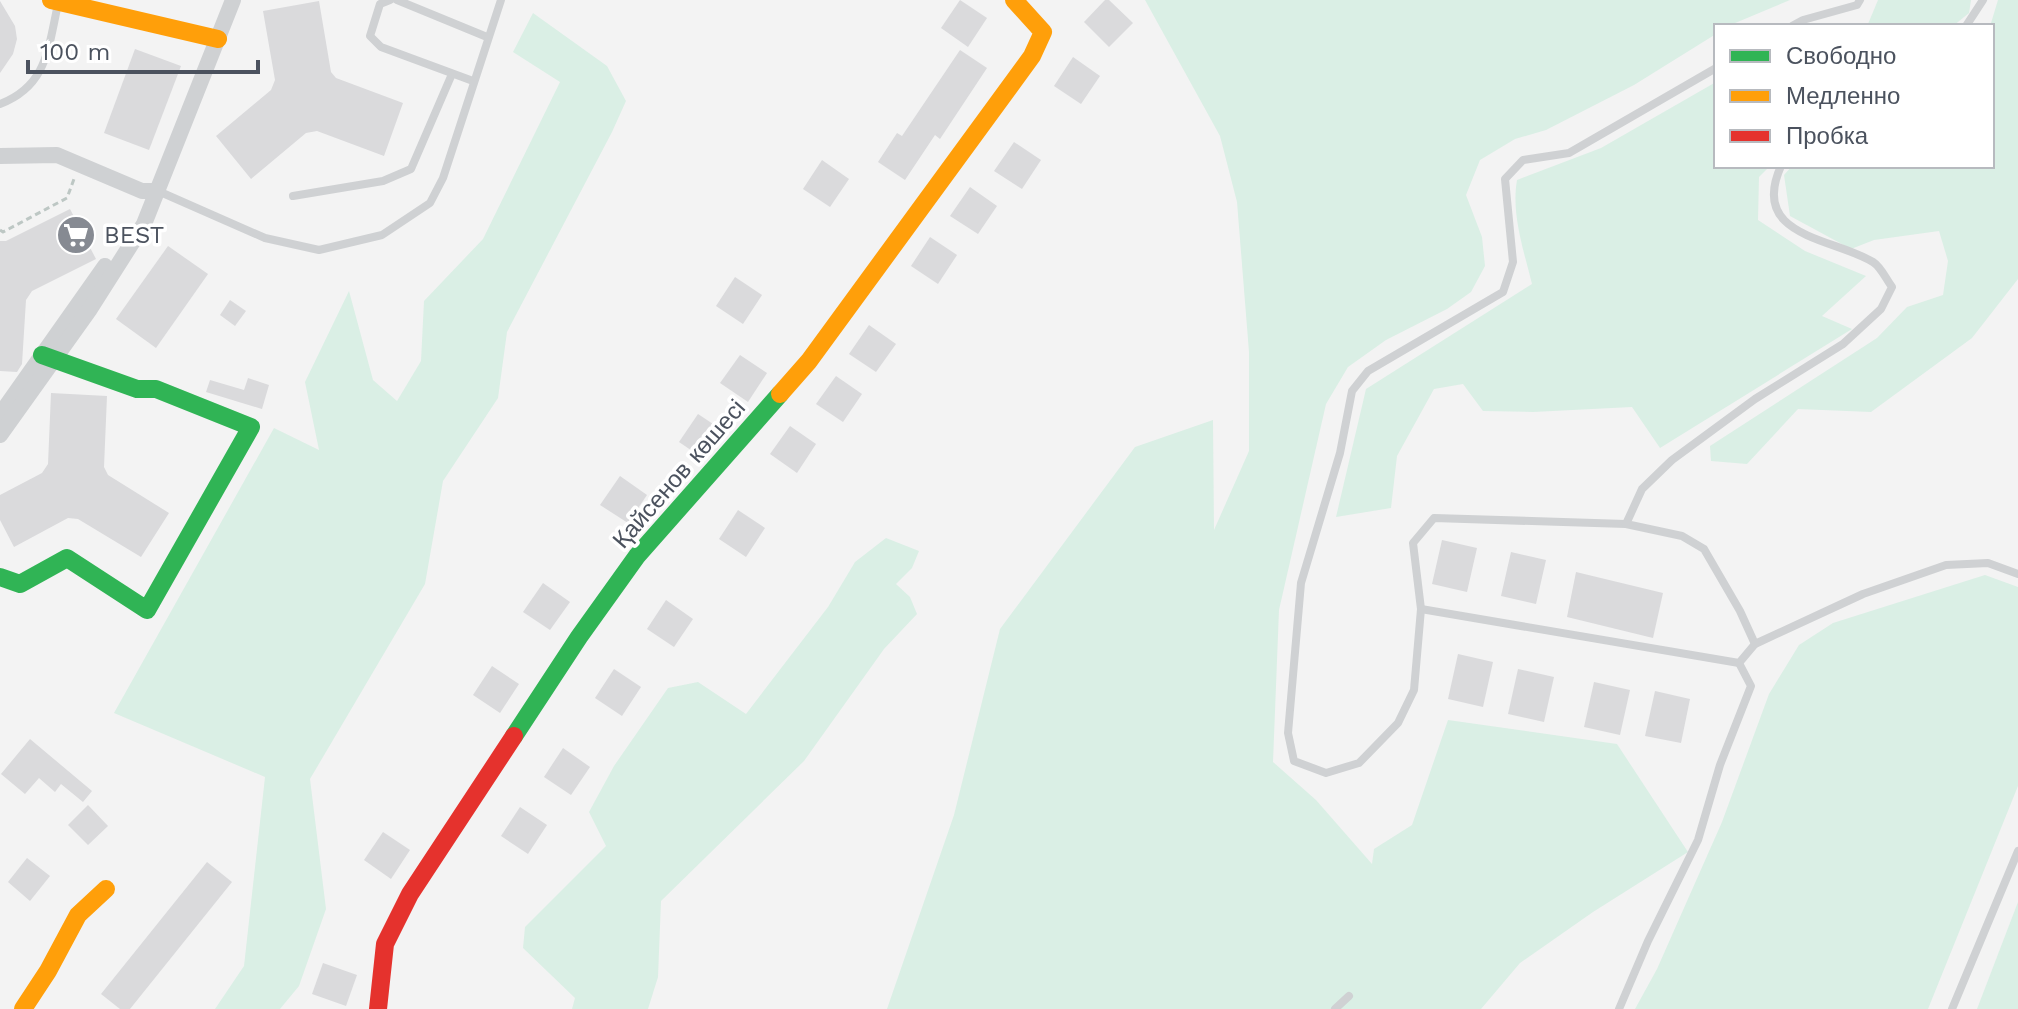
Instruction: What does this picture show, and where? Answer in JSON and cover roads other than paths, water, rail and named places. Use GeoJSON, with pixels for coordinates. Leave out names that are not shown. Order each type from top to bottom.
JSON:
{"type":"FeatureCollection","features":[{"type":"Feature","properties":{"kind":"street"},"geometry":{"type":"LineString","coordinates":[[0,435],[123,241],[144,224],[233,0]]}},
{"type":"Feature","properties":{"kind":"street","name":"Қайсенов көшесі"},"geometry":{"type":"LineString","coordinates":[[378,1009],[385,944],[410,894],[579,637],[637,556],[809,361],[1032,56],[1043,32],[1014,0]]}},
{"type":"Feature","properties":{"kind":"street"},"geometry":{"type":"LineString","coordinates":[[55,2],[218,39]]}},
{"type":"Feature","properties":{"kind":"street"},"geometry":{"type":"LineString","coordinates":[[0,156],[57,155],[142,191],[158,191]]}},
{"type":"Feature","properties":{"kind":"street"},"geometry":{"type":"LineString","coordinates":[[0,415],[48,357]]}},
{"type":"Feature","properties":{"kind":"street"},"geometry":{"type":"LineString","coordinates":[[0,577],[20,584],[67,558],[147,610],[251,427],[156,389],[137,389],[48,357]]}},
{"type":"Feature","properties":{"kind":"street"},"geometry":{"type":"LineString","coordinates":[[23,1009],[78,915],[106,889]]}},
{"type":"Feature","properties":{"kind":"lane"},"geometry":{"type":"LineString","coordinates":[[390,0],[380,4],[370,36],[381,47],[473,81]]}},
{"type":"Feature","properties":{"kind":"lane"},"geometry":{"type":"LineString","coordinates":[[397,0],[487,37]]}},
{"type":"Feature","properties":{"kind":"lane"},"geometry":{"type":"LineString","coordinates":[[158,191],[265,238],[319,250],[382,235],[430,203],[443,178],[501,0]]}},
{"type":"Feature","properties":{"kind":"lane"},"geometry":{"type":"LineString","coordinates":[[1796,24],[1857,5],[1860,0]]}},
{"type":"Feature","properties":{"kind":"lane"},"geometry":{"type":"LineString","coordinates":[[1967,24],[1983,0]]}},
{"type":"Feature","properties":{"kind":"lane"},"geometry":{"type":"LineString","coordinates":[[0,104],[18,97],[36,80],[48,47],[55,2]]}},
{"type":"Feature","properties":{"kind":"lane"},"geometry":{"type":"LineString","coordinates":[[1714,69],[1569,153],[1523,160],[1505,179],[1513,262],[1503,292],[1368,371],[1352,391],[1340,453],[1301,583],[1288,733],[1294,761],[1326,773],[1359,763],[1398,723],[1414,690],[1421,609],[1413,543],[1434,518],[1626,524],[1682,536],[1704,549],[1755,644]]}},
{"type":"Feature","properties":{"kind":"lane"},"geometry":{"type":"LineString","coordinates":[[293,196],[383,181],[411,169],[452,74]]}},
{"type":"Feature","properties":{"kind":"lane"},"geometry":{"type":"LineString","coordinates":[[1626,524],[1642,489],[1672,460],[1755,399],[1843,344],[1881,309],[1892,287],[1875,263],[1804,235],[1781,218],[1773,202],[1775,180],[1780,168]]}},
{"type":"Feature","properties":{"kind":"lane"},"geometry":{"type":"LineString","coordinates":[[1739,663],[1755,644],[1863,594],[1946,565],[1988,563],[2018,574]]}},
{"type":"Feature","properties":{"kind":"lane"},"geometry":{"type":"LineString","coordinates":[[1421,609],[1739,663]]}},
{"type":"Feature","properties":{"kind":"lane"},"geometry":{"type":"LineString","coordinates":[[1619,1009],[1648,941],[1698,840],[1720,765],[1751,686],[1739,663]]}},
{"type":"Feature","properties":{"kind":"lane"},"geometry":{"type":"LineString","coordinates":[[1952,1009],[2018,851]]}},
{"type":"Feature","properties":{"kind":"lane"},"geometry":{"type":"LineString","coordinates":[[1335,1009],[1349,996]]}},
{"type":"Feature","properties":{"kind":"place","name":"BEST"},"geometry":{"type":"Point","coordinates":[76,235]}}]}
